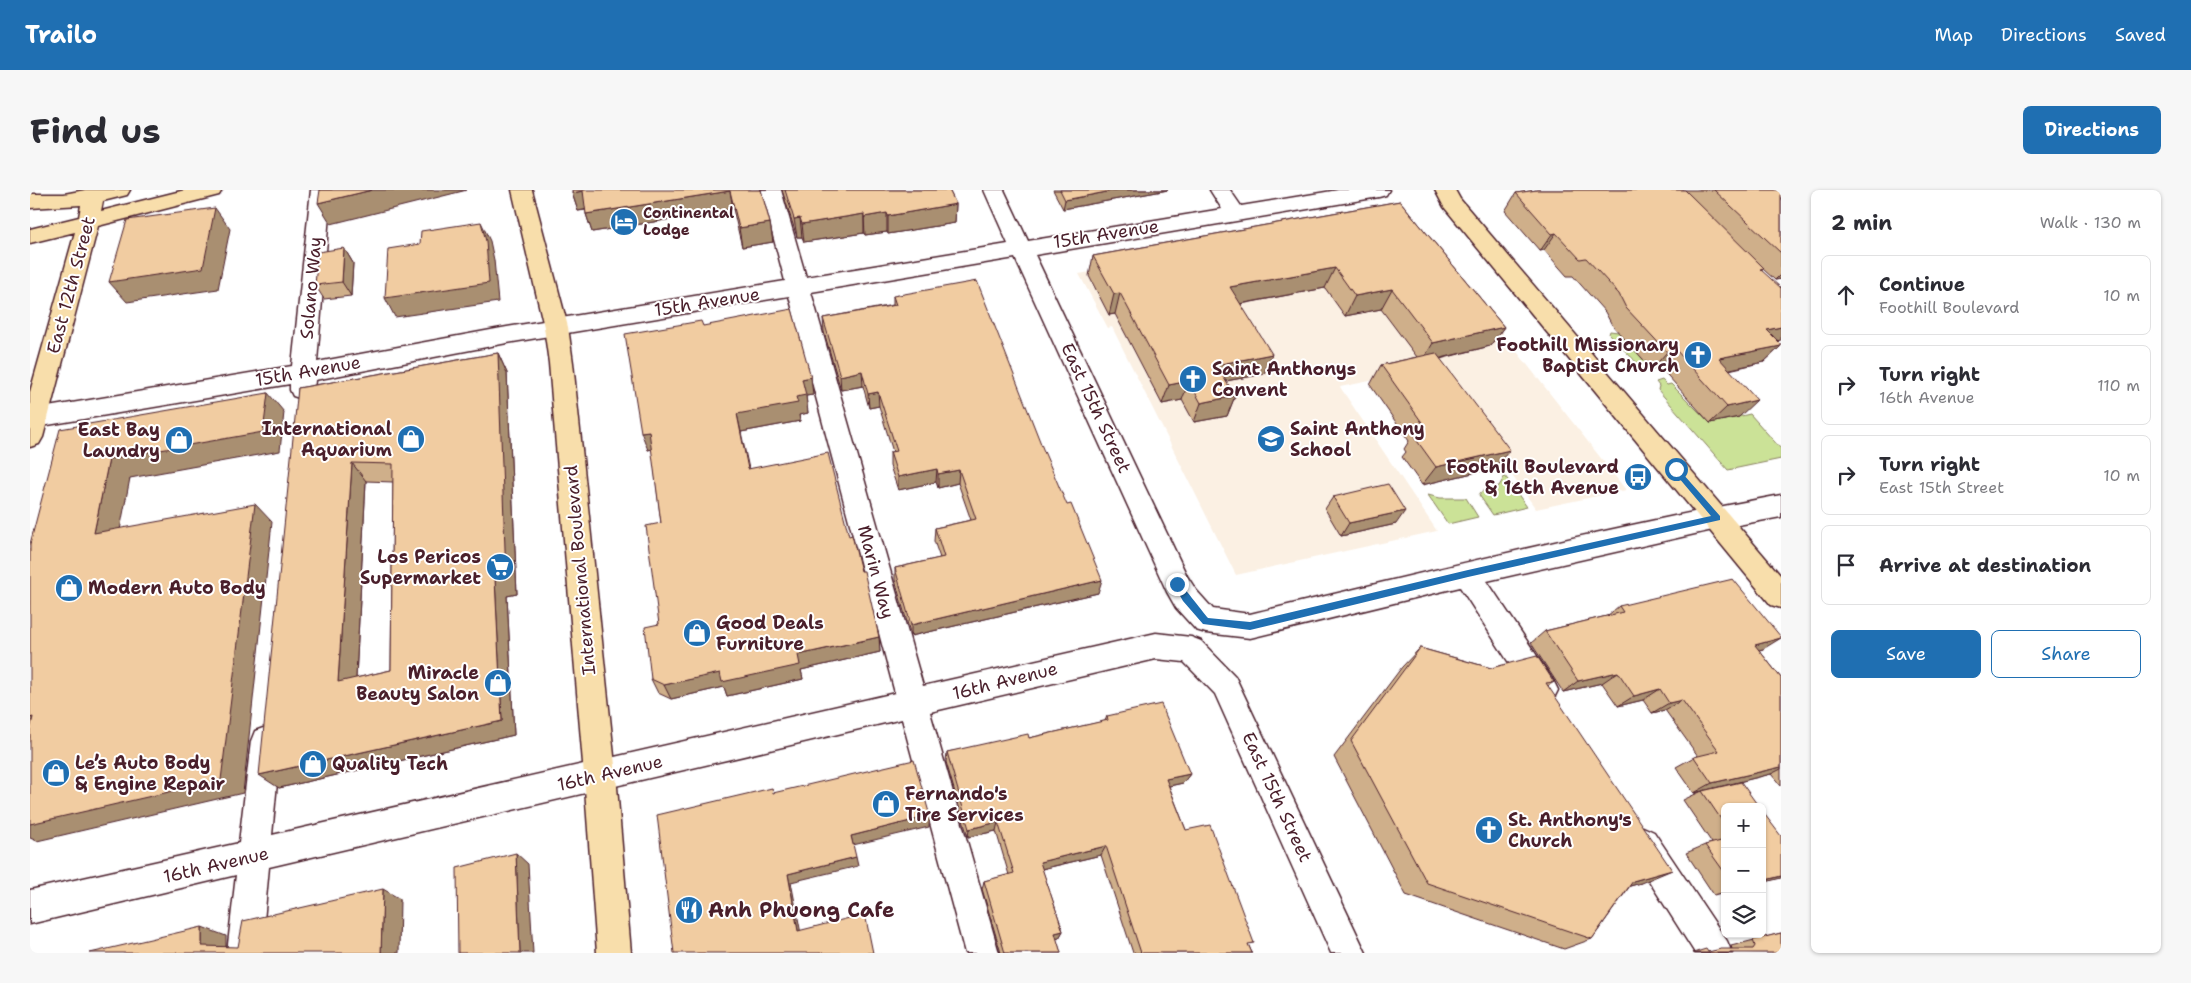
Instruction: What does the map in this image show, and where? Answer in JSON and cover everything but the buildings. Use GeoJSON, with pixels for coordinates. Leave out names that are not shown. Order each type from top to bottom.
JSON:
{"type":"FeatureCollection","features":[{"type":"Feature","properties":{"kind":"main road"},"geometry":{"type":"LineString","coordinates":[[30,202],[46,202],[120,190]]}},
{"type":"Feature","properties":{"kind":"main road"},"geometry":{"type":"LineString","coordinates":[[30,236],[212,190]]}},
{"type":"Feature","properties":{"kind":"main road","name":"International Boulevard"},"geometry":{"type":"LineString","coordinates":[[522,190],[556,327],[600,775],[614,953]]}},
{"type":"Feature","properties":{"kind":"main road"},"geometry":{"type":"LineString","coordinates":[[1445,190],[1451,202],[1781,596]]}},
{"type":"Feature","properties":{"kind":"main road","name":"East 12th Street"},"geometry":{"type":"LineString","coordinates":[[33,428],[94,193]]}},
{"type":"Feature","properties":{"kind":"street","name":"Solano Way"},"geometry":{"type":"LineString","coordinates":[[299,419],[320,190]]}},
{"type":"Feature","properties":{"kind":"street","name":"Marin Way"},"geometry":{"type":"LineString","coordinates":[[771,190],[982,953]]}},
{"type":"Feature","properties":{"kind":"street","name":"East 15th Street"},"geometry":{"type":"LineString","coordinates":[[994,190],[1177,584],[1186,598],[1206,621],[1250,626],[1468,574]]}},
{"type":"Feature","properties":{"kind":"street"},"geometry":{"type":"LineString","coordinates":[[1220,190],[1235,214]]}},
{"type":"Feature","properties":{"kind":"street","name":"15th Avenue"},"geometry":{"type":"LineString","coordinates":[[33,428],[303,373],[556,327],[1020,248],[1379,190]]}},
{"type":"Feature","properties":{"kind":"street"},"geometry":{"type":"LineString","coordinates":[[1557,711],[1468,574],[1717,518],[1781,506]]}},
{"type":"Feature","properties":{"kind":"street","name":"16th Avenue"},"geometry":{"type":"LineString","coordinates":[[30,907],[254,857],[600,775],[912,704],[1144,647],[1191,650]]}},
{"type":"Feature","properties":{"kind":"street","name":"East 15th Street"},"geometry":{"type":"LineString","coordinates":[[1191,650],[1225,685],[1349,953]]}},
{"type":"Feature","properties":{"kind":"street"},"geometry":{"type":"LineString","coordinates":[[244,953],[268,721]]}},
{"type":"Feature","properties":{"kind":"street"},"geometry":{"type":"LineString","coordinates":[[1628,819],[1715,953]]}},
{"type":"Feature","properties":{"kind":"shaded area","name":"Saint Anthony School"},"geometry":{"type":"Polygon","coordinates":[[[1410,216],[1626,490],[1536,509],[1435,368],[1340,387],[1437,531],[1236,575],[1112,327],[1108,328],[1079,274],[1410,216]]]}},
{"type":"Feature","properties":{"kind":"green space"},"geometry":{"type":"Polygon","coordinates":[[[1610,331],[1618,332],[1649,366],[1642,368],[1609,334],[1610,331]]]}},
{"type":"Feature","properties":{"kind":"green space"},"geometry":{"type":"Polygon","coordinates":[[[1662,380],[1667,385],[1671,384],[1710,423],[1750,414],[1781,449],[1781,459],[1728,470],[1658,390],[1659,386],[1656,382],[1662,380]]]}},
{"type":"Feature","properties":{"kind":"green space"},"geometry":{"type":"Polygon","coordinates":[[[1505,476],[1527,507],[1493,515],[1479,495],[1481,492],[1499,486],[1505,476]]]}},
{"type":"Feature","properties":{"kind":"green space"},"geometry":{"type":"Polygon","coordinates":[[[1428,495],[1440,498],[1466,498],[1478,517],[1448,524],[1428,495]]]}},
{"type":"Feature","properties":{"kind":"place","name":"Continental Lodge"},"geometry":{"type":"Point","coordinates":[624,222]}},
{"type":"Feature","properties":{"kind":"place","name":"Foothill Missionary Baptist Church"},"geometry":{"type":"Point","coordinates":[1698,355]}},
{"type":"Feature","properties":{"kind":"place","name":"Saint Anthonys Convent"},"geometry":{"type":"Point","coordinates":[1193,379]}},
{"type":"Feature","properties":{"kind":"place","name":"International Aquarium"},"geometry":{"type":"Point","coordinates":[411,439]}},
{"type":"Feature","properties":{"kind":"place","name":"Saint Anthony School"},"geometry":{"type":"Point","coordinates":[1271,439]}},
{"type":"Feature","properties":{"kind":"place","name":"East Bay Laundry"},"geometry":{"type":"Point","coordinates":[179,440]}},
{"type":"Feature","properties":{"kind":"place","name":"Foothill Boulevard & 16th Avenue"},"geometry":{"type":"Point","coordinates":[1638,477]}},
{"type":"Feature","properties":{"kind":"place","name":"Los Pericos Supermarket"},"geometry":{"type":"Point","coordinates":[500,567]}},
{"type":"Feature","properties":{"kind":"place","name":"Modern Auto Body"},"geometry":{"type":"Point","coordinates":[69,588]}},
{"type":"Feature","properties":{"kind":"place","name":"Good Deals Furniture"},"geometry":{"type":"Point","coordinates":[697,633]}},
{"type":"Feature","properties":{"kind":"place","name":"Miracle Beauty Salon"},"geometry":{"type":"Point","coordinates":[498,683]}},
{"type":"Feature","properties":{"kind":"place","name":"Quality Tech"},"geometry":{"type":"Point","coordinates":[313,764]}},
{"type":"Feature","properties":{"kind":"place","name":"Le’s Auto Body & Engine Repair"},"geometry":{"type":"Point","coordinates":[56,773]}},
{"type":"Feature","properties":{"kind":"place","name":"Fernando's Tire Services"},"geometry":{"type":"Point","coordinates":[886,804]}},
{"type":"Feature","properties":{"kind":"place","name":"St. Anthony's Church"},"geometry":{"type":"Point","coordinates":[1489,830]}},
{"type":"Feature","properties":{"kind":"place","name":"Anh Phuong Cafe"},"geometry":{"type":"Point","coordinates":[689,910]}},
{"type":"Feature","properties":{"kind":"route"},"geometry":{"type":"LineString","coordinates":[[1177,584],[1186,598],[1206,621],[1250,626],[1468,574],[1717,518],[1676,469]]}}]}
